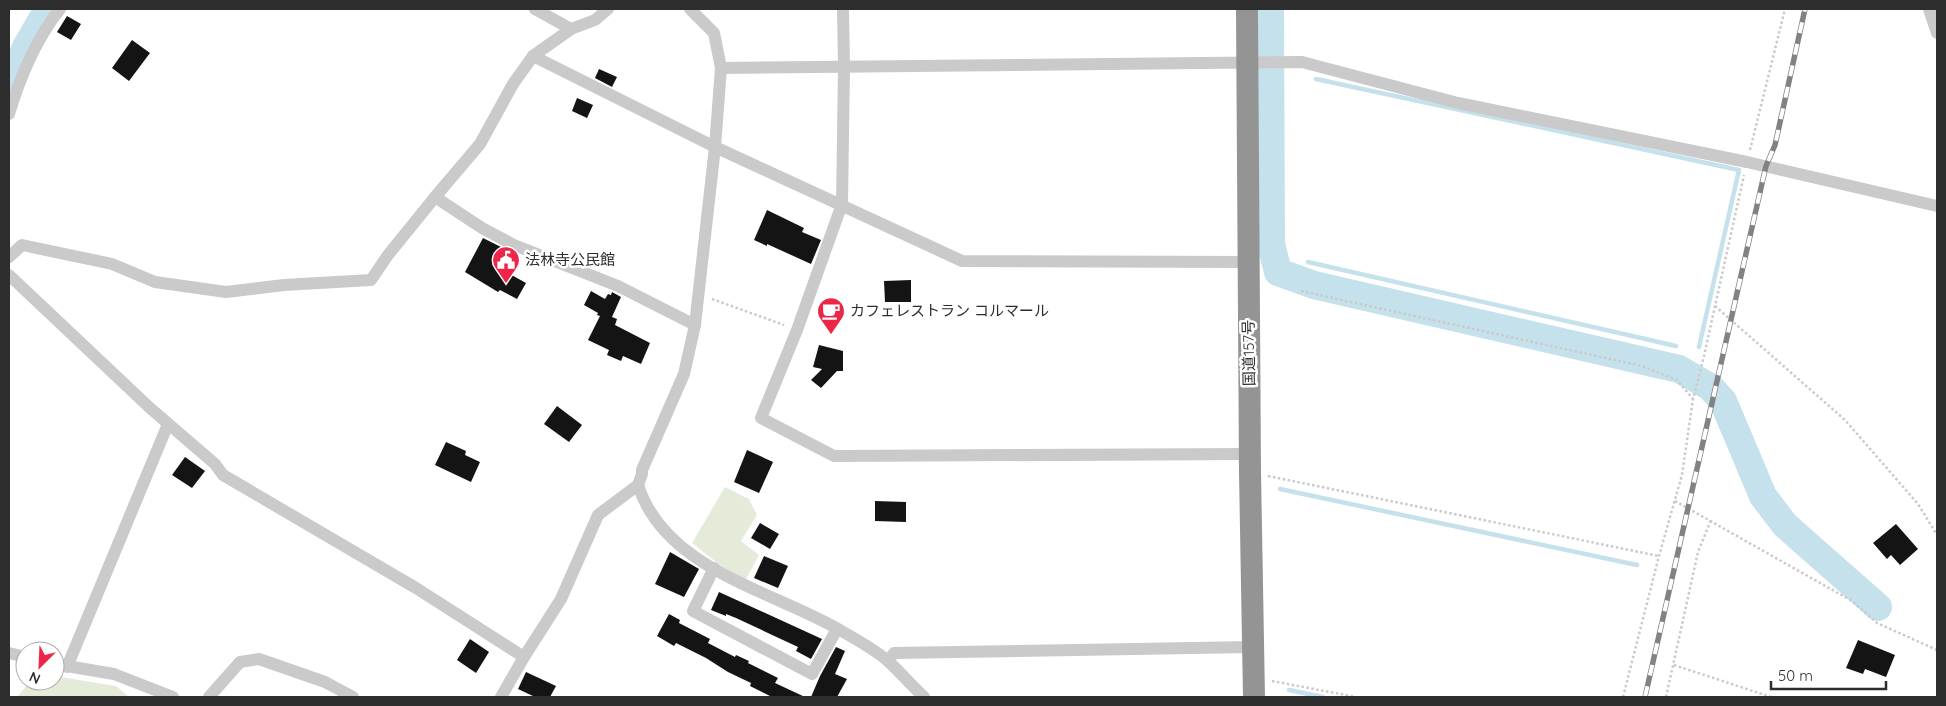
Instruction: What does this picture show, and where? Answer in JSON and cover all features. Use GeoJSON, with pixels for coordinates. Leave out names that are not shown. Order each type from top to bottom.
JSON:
{"type":"FeatureCollection","features":[{"type":"Feature","properties":{"kind":"highway","name":"国道157号"},"geometry":{"type":"LineString","coordinates":[[1247,9],[1254,64],[1248,262],[1253,687]]}},
{"type":"Feature","properties":{"kind":"street"},"geometry":{"type":"LineString","coordinates":[[9,114],[26,66],[49,23],[60,9]]}},
{"type":"Feature","properties":{"kind":"street"},"geometry":{"type":"LineString","coordinates":[[535,9],[571,29]]}},
{"type":"Feature","properties":{"kind":"street"},"geometry":{"type":"LineString","coordinates":[[9,257],[22,245],[112,264],[156,282],[226,292],[284,285],[371,280],[388,255],[435,196],[480,144],[513,84],[533,56],[571,29],[595,20],[608,9]]}},
{"type":"Feature","properties":{"kind":"street"},"geometry":{"type":"LineString","coordinates":[[501,697],[561,599],[598,515],[638,485],[642,470],[684,374],[695,325],[721,68],[714,33],[690,9]]}},
{"type":"Feature","properties":{"kind":"street"},"geometry":{"type":"LineString","coordinates":[[843,9],[842,204],[798,330],[761,418],[834,456],[1250,463]]}},
{"type":"Feature","properties":{"kind":"street"},"geometry":{"type":"LineString","coordinates":[[1929,9],[1937,33]]}},
{"type":"Feature","properties":{"kind":"street"},"geometry":{"type":"LineString","coordinates":[[533,56],[714,147],[842,204],[962,261],[1248,262]]}},
{"type":"Feature","properties":{"kind":"street"},"geometry":{"type":"LineString","coordinates":[[721,68],[1254,64],[1302,62],[1458,103],[1747,162],[1937,206]]}},
{"type":"Feature","properties":{"kind":"street"},"geometry":{"type":"LineString","coordinates":[[435,196],[482,228],[514,245],[618,286],[695,325]]}},
{"type":"Feature","properties":{"kind":"street"},"geometry":{"type":"LineString","coordinates":[[9,275],[168,424],[214,464],[223,475],[298,517],[416,588],[524,657]]}},
{"type":"Feature","properties":{"kind":"street"},"geometry":{"type":"LineString","coordinates":[[65,657],[168,424]]}},
{"type":"Feature","properties":{"kind":"street"},"geometry":{"type":"LineString","coordinates":[[638,485],[648,510],[658,524],[692,556],[837,629],[888,661],[924,697]]}},
{"type":"Feature","properties":{"kind":"street"},"geometry":{"type":"LineString","coordinates":[[714,568],[692,611],[812,674],[837,629]]}},
{"type":"Feature","properties":{"kind":"street"},"geometry":{"type":"LineString","coordinates":[[888,661],[894,653],[1252,647]]}},
{"type":"Feature","properties":{"kind":"street"},"geometry":{"type":"LineString","coordinates":[[209,697],[240,662],[259,659],[325,682],[353,697]]}},
{"type":"Feature","properties":{"kind":"street"},"geometry":{"type":"LineString","coordinates":[[65,667],[114,674],[173,697]]}},
{"type":"Feature","properties":{"kind":"path"},"geometry":{"type":"LineString","coordinates":[[1623,697],[1682,474],[1693,399],[1703,362],[1747,162],[1785,9]]}},
{"type":"Feature","properties":{"kind":"path"},"geometry":{"type":"LineString","coordinates":[[1301,291],[1642,366],[1676,380],[1693,399]]}},
{"type":"Feature","properties":{"kind":"path"},"geometry":{"type":"LineString","coordinates":[[698,295],[798,330]]}},
{"type":"Feature","properties":{"kind":"path"},"geometry":{"type":"LineString","coordinates":[[1715,306],[1845,420],[1918,504],[1937,535]]}},
{"type":"Feature","properties":{"kind":"path"},"geometry":{"type":"LineString","coordinates":[[1250,463],[1659,556]]}},
{"type":"Feature","properties":{"kind":"path"},"geometry":{"type":"LineString","coordinates":[[1675,500],[1852,602],[1877,623],[1937,650]]}},
{"type":"Feature","properties":{"kind":"path"},"geometry":{"type":"LineString","coordinates":[[1666,697],[1698,552],[1710,520]]}},
{"type":"Feature","properties":{"kind":"path"},"geometry":{"type":"LineString","coordinates":[[1674,665],[1772,697]]}},
{"type":"Feature","properties":{"kind":"path"},"geometry":{"type":"LineString","coordinates":[[1253,687],[1356,697]]}},
{"type":"Feature","properties":{"kind":"green space"},"geometry":{"type":"Polygon","coordinates":[[[725,487],[749,499],[757,515],[741,541],[759,555],[745,581],[720,565],[692,543],[725,487]]]}},
{"type":"Feature","properties":{"kind":"green space"},"geometry":{"type":"Polygon","coordinates":[[[65,678],[116,686],[129,697],[17,697],[22,691],[65,691],[65,678]]]}},
{"type":"Feature","properties":{"kind":"building"},"geometry":{"type":"Polygon","coordinates":[[[67,16],[81,24],[71,40],[57,32],[67,16]]]}},
{"type":"Feature","properties":{"kind":"building"},"geometry":{"type":"Polygon","coordinates":[[[132,40],[150,53],[129,81],[112,68],[132,40]]]}},
{"type":"Feature","properties":{"kind":"building"},"geometry":{"type":"Polygon","coordinates":[[[599,69],[617,77],[612,87],[595,78],[599,69]]]}},
{"type":"Feature","properties":{"kind":"building"},"geometry":{"type":"Polygon","coordinates":[[[577,98],[593,105],[587,118],[572,111],[577,98]]]}},
{"type":"Feature","properties":{"kind":"building"},"geometry":{"type":"Polygon","coordinates":[[[767,210],[804,228],[802,232],[821,240],[811,264],[754,240],[767,210]]]}},
{"type":"Feature","properties":{"kind":"building"},"geometry":{"type":"Polygon","coordinates":[[[483,238],[501,247],[492,264],[526,283],[517,299],[500,290],[498,292],[465,272],[483,238]]]}},
{"type":"Feature","properties":{"kind":"building"},"geometry":{"type":"Polygon","coordinates":[[[911,280],[911,302],[885,302],[884,281],[911,280]]]}},
{"type":"Feature","properties":{"kind":"building"},"geometry":{"type":"Polygon","coordinates":[[[591,291],[605,299],[612,292],[621,297],[612,317],[617,319],[615,325],[650,343],[641,364],[623,356],[621,361],[607,355],[609,350],[588,340],[600,316],[584,305],[591,291]]]}},
{"type":"Feature","properties":{"kind":"building"},"geometry":{"type":"Polygon","coordinates":[[[819,345],[843,351],[843,371],[837,371],[821,388],[811,380],[822,369],[813,367],[819,345]]]}},
{"type":"Feature","properties":{"kind":"building"},"geometry":{"type":"Polygon","coordinates":[[[557,406],[582,425],[569,442],[544,424],[557,406]]]}},
{"type":"Feature","properties":{"kind":"building"},"geometry":{"type":"Polygon","coordinates":[[[446,442],[466,451],[465,455],[480,462],[471,482],[435,465],[446,442]]]}},
{"type":"Feature","properties":{"kind":"building"},"geometry":{"type":"Polygon","coordinates":[[[747,450],[773,462],[759,493],[734,482],[747,450]]]}},
{"type":"Feature","properties":{"kind":"building"},"geometry":{"type":"Polygon","coordinates":[[[185,457],[205,471],[192,488],[172,475],[185,457]]]}},
{"type":"Feature","properties":{"kind":"building"},"geometry":{"type":"Polygon","coordinates":[[[875,501],[906,502],[906,522],[875,521],[875,501]]]}},
{"type":"Feature","properties":{"kind":"building"},"geometry":{"type":"Polygon","coordinates":[[[760,523],[779,534],[770,549],[751,538],[760,523]]]}},
{"type":"Feature","properties":{"kind":"building"},"geometry":{"type":"Polygon","coordinates":[[[1896,524],[1918,549],[1900,565],[1891,555],[1887,559],[1873,543],[1896,524]]]}},
{"type":"Feature","properties":{"kind":"building"},"geometry":{"type":"Polygon","coordinates":[[[670,552],[699,569],[684,597],[655,584],[670,552]]]}},
{"type":"Feature","properties":{"kind":"building"},"geometry":{"type":"Polygon","coordinates":[[[764,556],[788,566],[778,588],[754,578],[764,556]]]}},
{"type":"Feature","properties":{"kind":"building"},"geometry":{"type":"Polygon","coordinates":[[[719,592],[822,639],[811,659],[796,651],[798,647],[736,618],[711,610],[719,592]]]}},
{"type":"Feature","properties":{"kind":"building"},"geometry":{"type":"Polygon","coordinates":[[[669,614],[680,620],[679,623],[710,639],[708,643],[735,657],[736,655],[749,661],[748,663],[778,678],[775,683],[805,697],[772,697],[750,686],[751,683],[728,672],[706,658],[676,643],[674,646],[657,636],[669,614]]]}},
{"type":"Feature","properties":{"kind":"building"},"geometry":{"type":"Polygon","coordinates":[[[470,639],[489,652],[476,673],[457,660],[470,639]]]}},
{"type":"Feature","properties":{"kind":"building"},"geometry":{"type":"Polygon","coordinates":[[[1858,640],[1895,655],[1886,677],[1865,669],[1863,674],[1846,668],[1858,640]]]}},
{"type":"Feature","properties":{"kind":"building"},"geometry":{"type":"Polygon","coordinates":[[[836,647],[845,651],[835,674],[847,679],[837,697],[811,697],[820,676],[836,647]]]}},
{"type":"Feature","properties":{"kind":"building"},"geometry":{"type":"Polygon","coordinates":[[[526,672],[556,686],[550,697],[535,697],[518,689],[526,672]]]}},
{"type":"Feature","properties":{"kind":"waterway"},"geometry":{"type":"LineString","coordinates":[[9,86],[26,47],[48,9]]}},
{"type":"Feature","properties":{"kind":"waterway"},"geometry":{"type":"LineString","coordinates":[[1270,9],[1271,244],[1278,272],[1314,285],[1679,369],[1710,387],[1723,401],[1763,496],[1785,525],[1878,607]]}},
{"type":"Feature","properties":{"kind":"waterway"},"geometry":{"type":"LineString","coordinates":[[1316,79],[1739,170],[1699,347]]}},
{"type":"Feature","properties":{"kind":"waterway"},"geometry":{"type":"LineString","coordinates":[[1308,262],[1676,346]]}},
{"type":"Feature","properties":{"kind":"waterway"},"geometry":{"type":"LineString","coordinates":[[1280,489],[1637,565]]}},
{"type":"Feature","properties":{"kind":"waterway"},"geometry":{"type":"LineString","coordinates":[[1289,690],[1323,697]]}},
{"type":"Feature","properties":{"kind":"railway"},"geometry":{"type":"LineString","coordinates":[[1645,697],[1766,166],[1775,145],[1805,9]]}},
{"type":"Feature","properties":{"kind":"place","name":"法林寺公民館"},"geometry":{"type":"Point","coordinates":[506,284]}},
{"type":"Feature","properties":{"kind":"place","name":"カフェレストラン コルマール"},"geometry":{"type":"Point","coordinates":[831,335]}}]}
